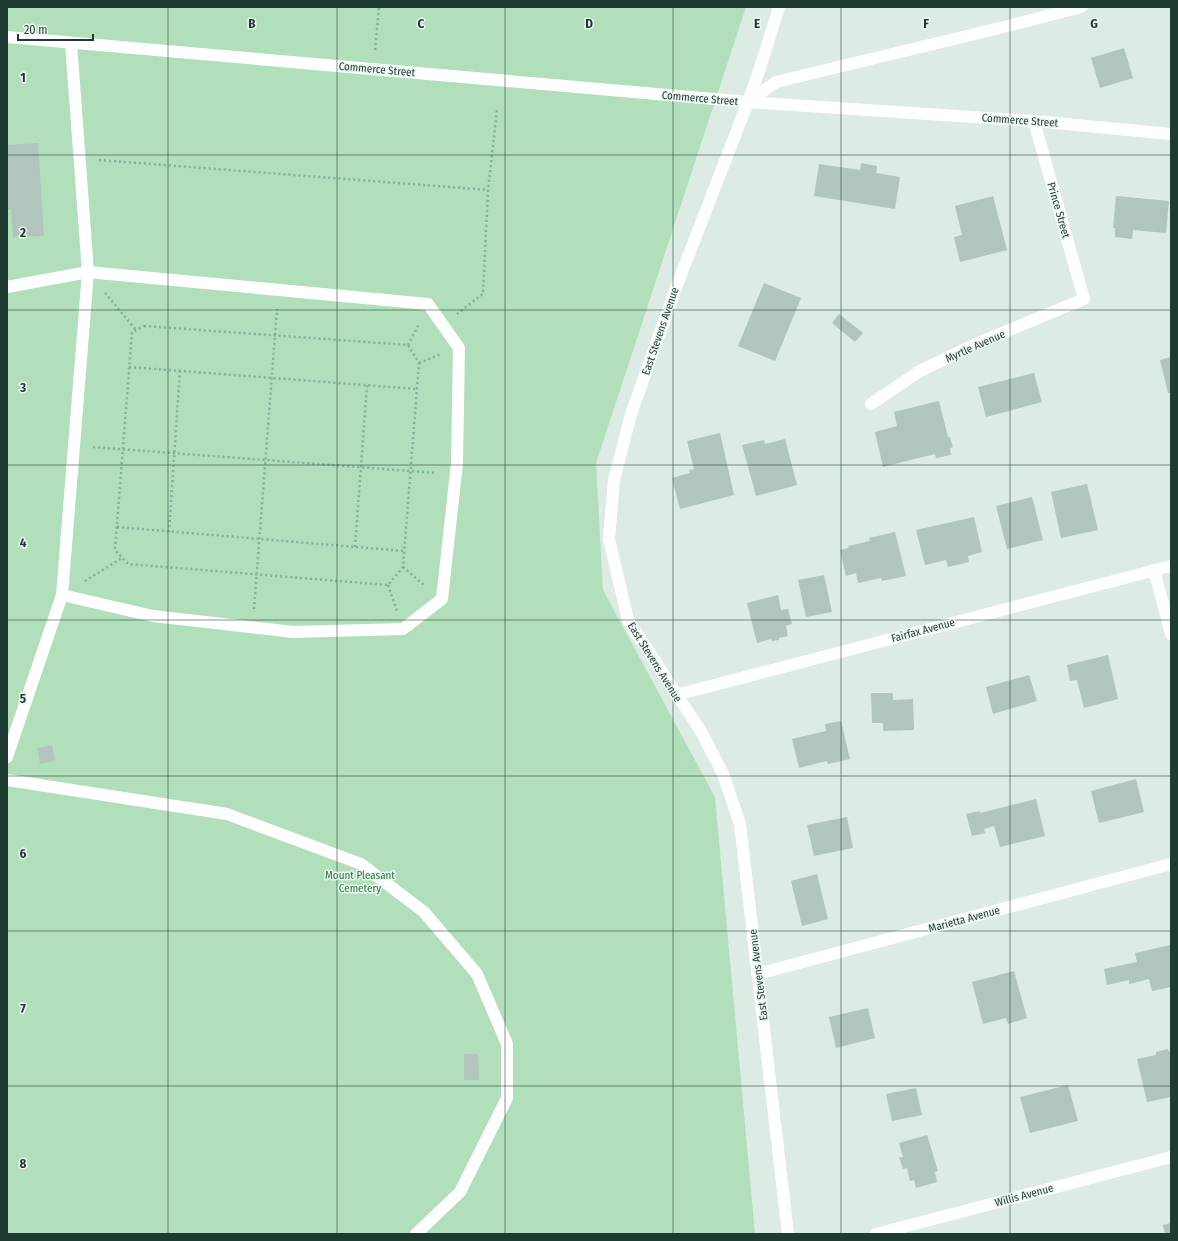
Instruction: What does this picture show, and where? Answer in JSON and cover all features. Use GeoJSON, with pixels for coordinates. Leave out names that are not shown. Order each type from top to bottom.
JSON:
{"type":"FeatureCollection","features":[{"type":"Feature","properties":{"kind":"street","name":"East Stevens Avenue"},"geometry":{"type":"LineString","coordinates":[[779,7],[748,102],[677,285],[631,414],[614,480],[609,539],[628,620],[702,733],[723,774],[740,824],[788,1234]]}},
{"type":"Feature","properties":{"kind":"street","name":"Commerce Street"},"geometry":{"type":"LineString","coordinates":[[748,102],[776,82],[1081,7]]}},
{"type":"Feature","properties":{"kind":"street","name":"Commerce Street"},"geometry":{"type":"LineString","coordinates":[[7,37],[748,102],[1034,121],[1171,134]]}},
{"type":"Feature","properties":{"kind":"street"},"geometry":{"type":"LineString","coordinates":[[7,757],[62,595],[88,272],[71,43]]}},
{"type":"Feature","properties":{"kind":"street","name":"Prince Street"},"geometry":{"type":"LineString","coordinates":[[1034,121],[1084,299]]}},
{"type":"Feature","properties":{"kind":"street"},"geometry":{"type":"LineString","coordinates":[[7,287],[88,272],[428,304],[459,348],[457,463],[442,599],[404,629],[294,632],[153,616],[62,595]]}},
{"type":"Feature","properties":{"kind":"street","name":"Myrtle Avenue"},"geometry":{"type":"LineString","coordinates":[[872,404],[920,371],[978,343],[1084,299]]}},
{"type":"Feature","properties":{"kind":"street","name":"Fairfax Avenue"},"geometry":{"type":"LineString","coordinates":[[676,695],[1171,566]]}},
{"type":"Feature","properties":{"kind":"street"},"geometry":{"type":"LineString","coordinates":[[1154,570],[1171,634]]}},
{"type":"Feature","properties":{"kind":"street"},"geometry":{"type":"LineString","coordinates":[[7,780],[227,814],[361,864],[424,912],[478,974],[507,1044],[507,1098],[460,1192],[416,1234]]}},
{"type":"Feature","properties":{"kind":"street","name":"Marietta Avenue"},"geometry":{"type":"LineString","coordinates":[[757,974],[1171,864]]}},
{"type":"Feature","properties":{"kind":"street","name":"Willis Avenue"},"geometry":{"type":"LineString","coordinates":[[876,1234],[1171,1157]]}},
{"type":"Feature","properties":{"kind":"path"},"geometry":{"type":"LineString","coordinates":[[373,69],[379,7]]}},
{"type":"Feature","properties":{"kind":"path"},"geometry":{"type":"LineString","coordinates":[[443,325],[483,294],[488,190],[498,110]]}},
{"type":"Feature","properties":{"kind":"path"},"geometry":{"type":"LineString","coordinates":[[80,159],[488,190]]}},
{"type":"Feature","properties":{"kind":"path"},"geometry":{"type":"LineString","coordinates":[[88,272],[136,330]]}},
{"type":"Feature","properties":{"kind":"path"},"geometry":{"type":"LineString","coordinates":[[252,627],[278,290]]}},
{"type":"Feature","properties":{"kind":"path"},"geometry":{"type":"LineString","coordinates":[[144,326],[408,345],[419,363],[403,567],[388,585],[128,564],[115,550],[132,332],[144,326]]}},
{"type":"Feature","properties":{"kind":"path"},"geometry":{"type":"LineString","coordinates":[[129,366],[417,388]]}},
{"type":"Feature","properties":{"kind":"path"},"geometry":{"type":"LineString","coordinates":[[169,532],[180,370]]}},
{"type":"Feature","properties":{"kind":"path"},"geometry":{"type":"LineString","coordinates":[[355,548],[367,385]]}},
{"type":"Feature","properties":{"kind":"path"},"geometry":{"type":"LineString","coordinates":[[75,446],[456,474]]}},
{"type":"Feature","properties":{"kind":"path"},"geometry":{"type":"LineString","coordinates":[[117,528],[404,551]]}},
{"type":"Feature","properties":{"kind":"path"},"geometry":{"type":"LineString","coordinates":[[62,595],[122,558]]}},
{"type":"Feature","properties":{"kind":"path"},"geometry":{"type":"LineString","coordinates":[[403,567],[442,599]]}},
{"type":"Feature","properties":{"kind":"path"},"geometry":{"type":"LineString","coordinates":[[388,585],[404,629]]}},
{"type":"Feature","properties":{"kind":"green space","name":"Mount Pleasant Cemetery"},"geometry":{"type":"Polygon","coordinates":[[[7,7],[746,7],[596,463],[603,590],[715,797],[755,1234],[7,1234],[7,7]]]}},
{"type":"Feature","properties":{"kind":"building"},"geometry":{"type":"Polygon","coordinates":[[[1124,48],[1133,78],[1100,88],[1091,58],[1124,48]]]}},
{"type":"Feature","properties":{"kind":"building"},"geometry":{"type":"Polygon","coordinates":[[[38,143],[44,236],[13,237],[11,210],[7,210],[7,145],[38,143]]]}},
{"type":"Feature","properties":{"kind":"building"},"geometry":{"type":"Polygon","coordinates":[[[861,163],[877,166],[876,173],[900,177],[895,209],[814,196],[819,164],[860,170],[861,163]]]}},
{"type":"Feature","properties":{"kind":"building"},"geometry":{"type":"Polygon","coordinates":[[[993,196],[1007,250],[960,262],[954,237],[962,235],[955,206],[993,196]]]}},
{"type":"Feature","properties":{"kind":"building"},"geometry":{"type":"Polygon","coordinates":[[[1116,196],[1169,201],[1166,233],[1133,230],[1132,239],[1115,237],[1115,228],[1113,228],[1116,196]]]}},
{"type":"Feature","properties":{"kind":"building"},"geometry":{"type":"Polygon","coordinates":[[[764,283],[801,298],[775,361],[738,346],[764,283]]]}},
{"type":"Feature","properties":{"kind":"building"},"geometry":{"type":"Polygon","coordinates":[[[839,314],[863,333],[855,342],[832,323],[839,314]]]}},
{"type":"Feature","properties":{"kind":"building"},"geometry":{"type":"Polygon","coordinates":[[[1171,357],[1171,393],[1168,393],[1160,360],[1171,357]]]}},
{"type":"Feature","properties":{"kind":"building"},"geometry":{"type":"Polygon","coordinates":[[[1034,373],[1042,402],[986,417],[978,387],[1034,373]]]}},
{"type":"Feature","properties":{"kind":"building"},"geometry":{"type":"Polygon","coordinates":[[[939,401],[948,437],[950,437],[953,447],[950,448],[951,455],[936,458],[935,454],[883,467],[875,432],[897,426],[894,412],[939,401]]]}},
{"type":"Feature","properties":{"kind":"building"},"geometry":{"type":"Polygon","coordinates":[[[720,433],[734,495],[680,509],[672,478],[690,473],[689,470],[694,469],[687,441],[720,433]]]}},
{"type":"Feature","properties":{"kind":"building"},"geometry":{"type":"Polygon","coordinates":[[[785,439],[797,485],[756,496],[742,445],[764,440],[765,444],[785,439]]]}},
{"type":"Feature","properties":{"kind":"building"},"geometry":{"type":"Polygon","coordinates":[[[1087,484],[1098,530],[1061,538],[1051,492],[1087,484]]]}},
{"type":"Feature","properties":{"kind":"building"},"geometry":{"type":"Polygon","coordinates":[[[1032,497],[1043,540],[1007,549],[996,506],[1032,497]]]}},
{"type":"Feature","properties":{"kind":"building"},"geometry":{"type":"Polygon","coordinates":[[[974,517],[982,552],[968,556],[969,562],[948,567],[946,560],[925,565],[916,530],[974,517]]]}},
{"type":"Feature","properties":{"kind":"building"},"geometry":{"type":"Polygon","coordinates":[[[895,532],[906,576],[882,581],[881,578],[858,583],[856,573],[846,576],[840,550],[849,548],[848,546],[870,541],[869,538],[895,532]]]}},
{"type":"Feature","properties":{"kind":"building"},"geometry":{"type":"Polygon","coordinates":[[[824,575],[832,612],[806,617],[798,580],[824,575]]]}},
{"type":"Feature","properties":{"kind":"building"},"geometry":{"type":"Polygon","coordinates":[[[778,595],[781,610],[788,609],[792,624],[786,626],[788,636],[779,638],[779,640],[772,641],[771,639],[757,643],[747,603],[778,595]]]}},
{"type":"Feature","properties":{"kind":"building"},"geometry":{"type":"Polygon","coordinates":[[[1108,655],[1118,699],[1084,708],[1077,680],[1070,681],[1067,665],[1108,655]]]}},
{"type":"Feature","properties":{"kind":"building"},"geometry":{"type":"Polygon","coordinates":[[[1029,675],[1037,701],[993,714],[986,687],[1029,675]]]}},
{"type":"Feature","properties":{"kind":"building"},"geometry":{"type":"Polygon","coordinates":[[[871,693],[893,693],[893,700],[913,699],[914,730],[883,731],[883,723],[872,723],[871,693]]]}},
{"type":"Feature","properties":{"kind":"building"},"geometry":{"type":"Polygon","coordinates":[[[841,721],[850,759],[828,764],[827,761],[799,768],[792,739],[826,731],[825,724],[841,721]]]}},
{"type":"Feature","properties":{"kind":"building"},"geometry":{"type":"Polygon","coordinates":[[[52,745],[55,761],[40,764],[37,748],[52,745]]]}},
{"type":"Feature","properties":{"kind":"building"},"geometry":{"type":"Polygon","coordinates":[[[1136,779],[1144,812],[1099,823],[1091,791],[1136,779]]]}},
{"type":"Feature","properties":{"kind":"building"},"geometry":{"type":"Polygon","coordinates":[[[1036,799],[1045,836],[1000,847],[994,826],[984,829],[985,833],[972,836],[966,814],[980,811],[980,813],[1036,799]]]}},
{"type":"Feature","properties":{"kind":"building"},"geometry":{"type":"Polygon","coordinates":[[[847,817],[853,848],[814,856],[807,825],[847,817]]]}},
{"type":"Feature","properties":{"kind":"building"},"geometry":{"type":"Polygon","coordinates":[[[817,874],[828,919],[802,926],[791,881],[817,874]]]}},
{"type":"Feature","properties":{"kind":"building"},"geometry":{"type":"Polygon","coordinates":[[[1170,945],[1171,987],[1152,991],[1149,979],[1129,984],[1129,980],[1107,985],[1104,969],[1137,962],[1135,953],[1170,945]]]}},
{"type":"Feature","properties":{"kind":"building"},"geometry":{"type":"Polygon","coordinates":[[[1014,971],[1027,1018],[1008,1024],[1006,1018],[983,1024],[972,982],[1014,971]]]}},
{"type":"Feature","properties":{"kind":"building"},"geometry":{"type":"Polygon","coordinates":[[[868,1008],[875,1038],[836,1048],[829,1017],[868,1008]]]}},
{"type":"Feature","properties":{"kind":"building"},"geometry":{"type":"Polygon","coordinates":[[[1168,1049],[1169,1052],[1171,1052],[1171,1097],[1147,1102],[1137,1059],[1156,1055],[1156,1052],[1168,1049]]]}},
{"type":"Feature","properties":{"kind":"building"},"geometry":{"type":"Polygon","coordinates":[[[464,1054],[478,1054],[479,1080],[464,1080],[464,1054]]]}},
{"type":"Feature","properties":{"kind":"building"},"geometry":{"type":"Polygon","coordinates":[[[1068,1085],[1078,1121],[1030,1133],[1020,1097],[1068,1085]]]}},
{"type":"Feature","properties":{"kind":"building"},"geometry":{"type":"Polygon","coordinates":[[[916,1088],[922,1115],[892,1121],[886,1094],[916,1088]]]}},
{"type":"Feature","properties":{"kind":"building"},"geometry":{"type":"Polygon","coordinates":[[[927,1135],[938,1171],[935,1172],[937,1182],[916,1188],[914,1180],[910,1181],[907,1168],[903,1169],[899,1157],[903,1157],[899,1143],[927,1135]]]}},
{"type":"Feature","properties":{"kind":"building"},"geometry":{"type":"Polygon","coordinates":[[[1171,1223],[1171,1234],[1165,1234],[1163,1225],[1171,1223]]]}}]}
